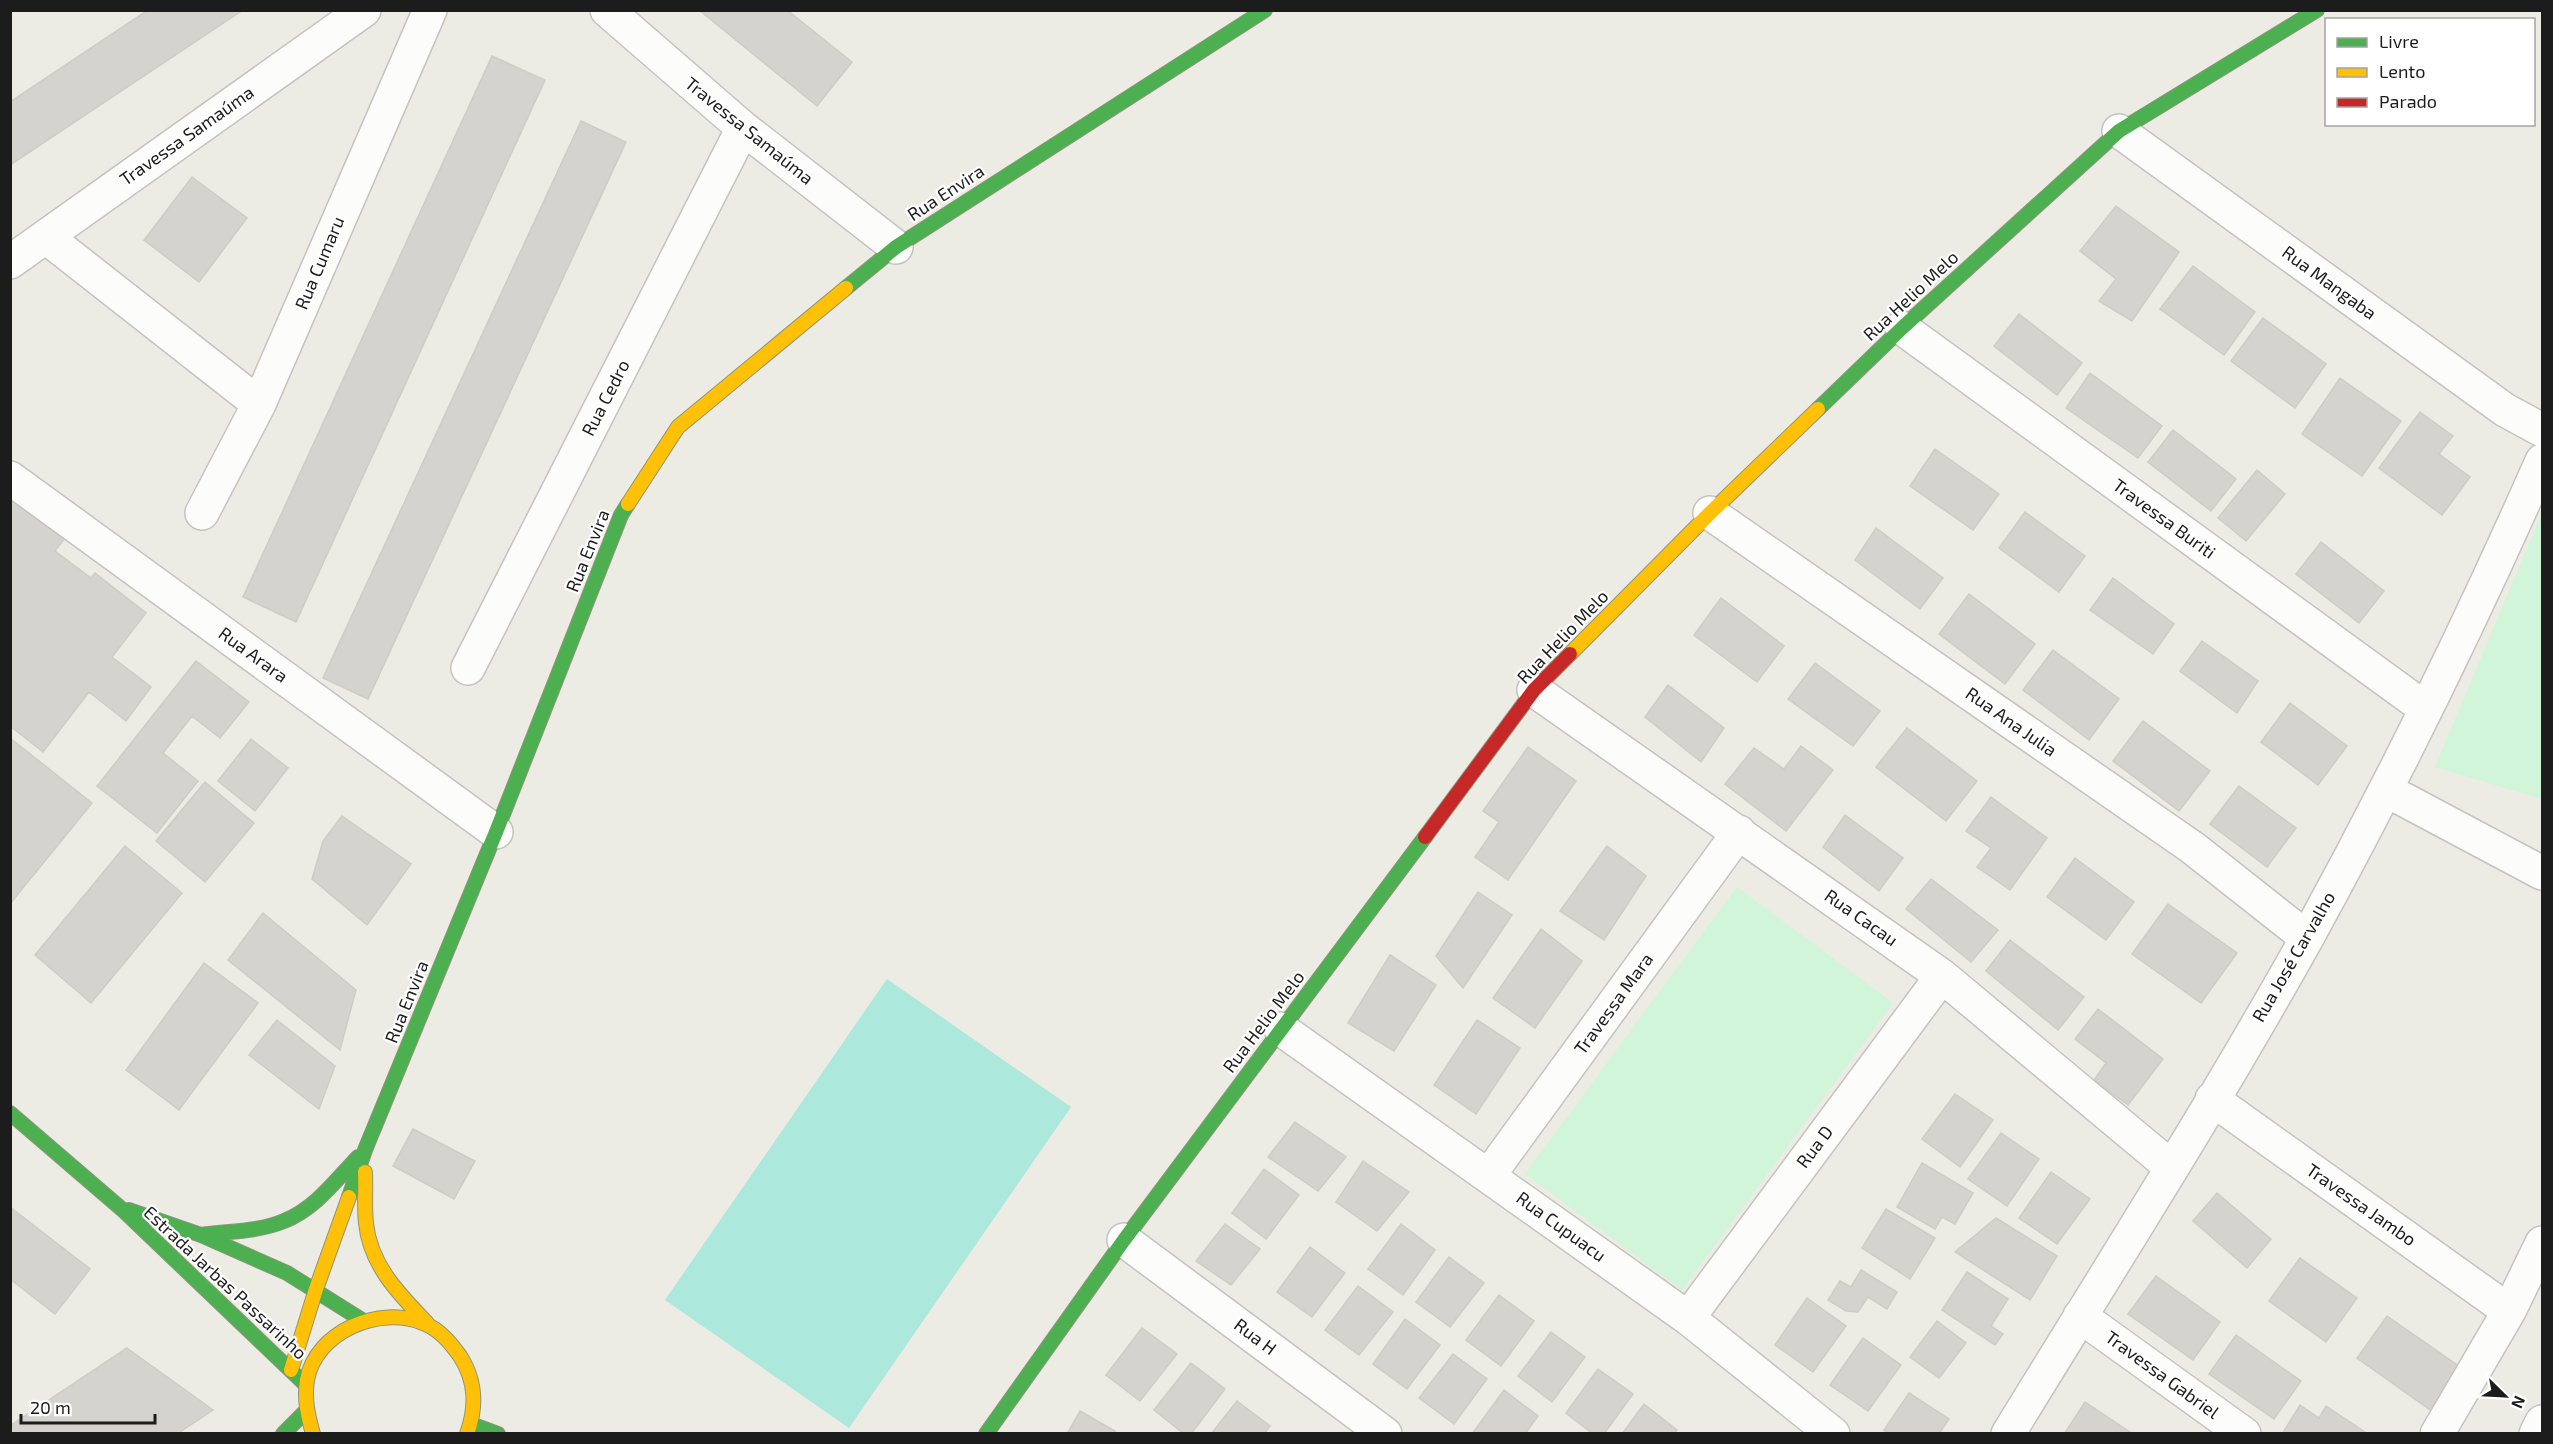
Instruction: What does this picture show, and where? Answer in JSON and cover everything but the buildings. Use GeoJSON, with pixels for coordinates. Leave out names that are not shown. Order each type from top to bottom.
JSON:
{"type":"FeatureCollection","features":[{"type":"Feature","properties":{"kind":"street","name":"Travessa Samaúma"},"geometry":{"type":"LineString","coordinates":[[10,262],[364,10]]}},
{"type":"Feature","properties":{"kind":"street","name":"Rua Cumaru"},"geometry":{"type":"LineString","coordinates":[[202,513],[259,404],[430,10]]}},
{"type":"Feature","properties":{"kind":"street","name":"Travessa Samaúma"},"geometry":{"type":"LineString","coordinates":[[607,10],[743,129],[896,247]]}},
{"type":"Feature","properties":{"kind":"street","name":"Rua Envira"},"geometry":{"type":"LineString","coordinates":[[291,1370],[316,1289],[365,1150],[496,832],[621,515],[678,427],[896,247],[1265,10]]}},
{"type":"Feature","properties":{"kind":"street","name":"Rua Helio Melo"},"geometry":{"type":"LineString","coordinates":[[986,1434],[1124,1239],[1534,690],[1710,513],[1902,328],[2118,131],[2316,10]]}},
{"type":"Feature","properties":{"kind":"street","name":"Rua Cedro"},"geometry":{"type":"LineString","coordinates":[[468,668],[743,129]]}},
{"type":"Feature","properties":{"kind":"street","name":"Rua Mangaba"},"geometry":{"type":"LineString","coordinates":[[2118,131],[2505,410],[2542,430]]}},
{"type":"Feature","properties":{"kind":"street"},"geometry":{"type":"LineString","coordinates":[[46,237],[259,404]]}},
{"type":"Feature","properties":{"kind":"street","name":"Travessa Buriti"},"geometry":{"type":"LineString","coordinates":[[1902,328],[2426,709]]}},
{"type":"Feature","properties":{"kind":"street","name":"Rua José Carvalho"},"geometry":{"type":"LineString","coordinates":[[2008,1434],[2212,1100],[2307,938],[2386,790],[2426,709],[2542,461]]}},
{"type":"Feature","properties":{"kind":"street","name":"Rua Arara"},"geometry":{"type":"LineString","coordinates":[[10,478],[496,832]]}},
{"type":"Feature","properties":{"kind":"street","name":"Rua Ana Julia"},"geometry":{"type":"LineString","coordinates":[[1710,513],[2193,848],[2307,938]]}},
{"type":"Feature","properties":{"kind":"street","name":"Rua Cacau"},"geometry":{"type":"LineString","coordinates":[[1534,690],[1942,976],[2171,1167]]}},
{"type":"Feature","properties":{"kind":"street"},"geometry":{"type":"LineString","coordinates":[[2386,790],[2542,873]]}},
{"type":"Feature","properties":{"kind":"street","name":"Travessa Mara"},"geometry":{"type":"LineString","coordinates":[[1489,1175],[1739,832]]}},
{"type":"Feature","properties":{"kind":"street","name":"Rua D"},"geometry":{"type":"LineString","coordinates":[[1688,1318],[1942,976]]}},
{"type":"Feature","properties":{"kind":"street","name":"Rua Cupuacu"},"geometry":{"type":"LineString","coordinates":[[1281,1029],[1688,1318],[1833,1434]]}},
{"type":"Feature","properties":{"kind":"street","name":"Travessa Jambo"},"geometry":{"type":"LineString","coordinates":[[2212,1100],[2509,1311]]}},
{"type":"Feature","properties":{"kind":"street","name":"Estrada Jarbas Passarinho"},"geometry":{"type":"LineString","coordinates":[[10,1113],[118,1207],[238,1317],[306,1385]]}},
{"type":"Feature","properties":{"kind":"street"},"geometry":{"type":"LineString","coordinates":[[201,1235],[260,1227],[285,1221],[315,1201],[365,1150]]}},
{"type":"Feature","properties":{"kind":"street"},"geometry":{"type":"LineString","coordinates":[[365,1150],[366,1226],[372,1254],[392,1286],[462,1355],[471,1377],[475,1400],[469,1429],[498,1434]]}},
{"type":"Feature","properties":{"kind":"street","name":"Estrada Jarbas Passarinho"},"geometry":{"type":"LineString","coordinates":[[118,1207],[201,1235],[287,1272],[362,1320]]}},
{"type":"Feature","properties":{"kind":"street","name":"Rua H"},"geometry":{"type":"LineString","coordinates":[[1124,1239],[1385,1434]]}},
{"type":"Feature","properties":{"kind":"street"},"geometry":{"type":"LineString","coordinates":[[2437,1434],[2509,1311],[2542,1243]]}},
{"type":"Feature","properties":{"kind":"street"},"geometry":{"type":"LineString","coordinates":[[313,1434],[306,1411],[306,1385],[311,1368],[326,1346],[345,1328],[362,1320],[383,1315],[406,1316],[427,1323]]}},
{"type":"Feature","properties":{"kind":"street","name":"Travessa Gabriel"},"geometry":{"type":"LineString","coordinates":[[2080,1316],[2244,1434]]}},
{"type":"Feature","properties":{"kind":"street"},"geometry":{"type":"LineString","coordinates":[[283,1434],[306,1411]]}},
{"type":"Feature","properties":{"kind":"street"},"geometry":{"type":"LineString","coordinates":[[2536,1434],[2542,1422]]}},
{"type":"Feature","properties":{"kind":"green space"},"geometry":{"type":"Polygon","coordinates":[[[2542,513],[2542,799],[2435,767],[2542,513]]]}},
{"type":"Feature","properties":{"kind":"green space"},"geometry":{"type":"Polygon","coordinates":[[[1737,887],[1893,1003],[1682,1290],[1525,1174],[1737,887]]]}},
{"type":"Feature","properties":{"kind":"shaded area"},"geometry":{"type":"Polygon","coordinates":[[[887,979],[1071,1107],[849,1428],[665,1300],[887,979]]]}},
{"type":"Feature","properties":{"kind":"traffic: fast"},"geometry":{"type":"LineString","coordinates":[[846,288],[896,247],[1265,10]]}},
{"type":"Feature","properties":{"kind":"traffic: fast"},"geometry":{"type":"LineString","coordinates":[[1818,409],[1902,328],[2119,131],[2317,10]]}},
{"type":"Feature","properties":{"kind":"traffic: fast"},"geometry":{"type":"LineString","coordinates":[[349,1197],[365,1150],[496,832],[621,515],[628,504]]}},
{"type":"Feature","properties":{"kind":"traffic: fast"},"geometry":{"type":"LineString","coordinates":[[986,1434],[1124,1240],[1425,837]]}},
{"type":"Feature","properties":{"kind":"traffic: fast"},"geometry":{"type":"LineString","coordinates":[[10,1113],[124,1211],[305,1384]]}},
{"type":"Feature","properties":{"kind":"traffic: fast"},"geometry":{"type":"LineString","coordinates":[[201,1235],[274,1225],[295,1216],[315,1202],[358,1157]]}},
{"type":"Feature","properties":{"kind":"traffic: fast"},"geometry":{"type":"LineString","coordinates":[[129,1210],[201,1235],[287,1273],[362,1320]]}},
{"type":"Feature","properties":{"kind":"traffic: fast"},"geometry":{"type":"LineString","coordinates":[[283,1434],[306,1411]]}},
{"type":"Feature","properties":{"kind":"traffic: fast"},"geometry":{"type":"LineString","coordinates":[[471,1424],[498,1434]]}},
{"type":"Feature","properties":{"kind":"traffic: slow"},"geometry":{"type":"LineString","coordinates":[[628,504],[678,427],[846,288]]}},
{"type":"Feature","properties":{"kind":"traffic: slow"},"geometry":{"type":"LineString","coordinates":[[1570,654],[1710,513],[1818,409]]}},
{"type":"Feature","properties":{"kind":"traffic: slow"},"geometry":{"type":"LineString","coordinates":[[365,1172],[366,1223],[373,1252],[396,1290],[427,1323]]}},
{"type":"Feature","properties":{"kind":"traffic: slow"},"geometry":{"type":"LineString","coordinates":[[291,1370],[316,1289],[349,1197]]}},
{"type":"Feature","properties":{"kind":"traffic: slow"},"geometry":{"type":"LineString","coordinates":[[313,1434],[306,1394],[307,1380],[313,1363],[323,1348],[352,1326],[388,1317],[406,1318],[429,1326],[444,1336],[460,1356],[469,1375],[473,1394],[472,1414],[467,1434]]}},
{"type":"Feature","properties":{"kind":"traffic: jam"},"geometry":{"type":"LineString","coordinates":[[1425,837],[1534,690],[1570,654]]}}]}
